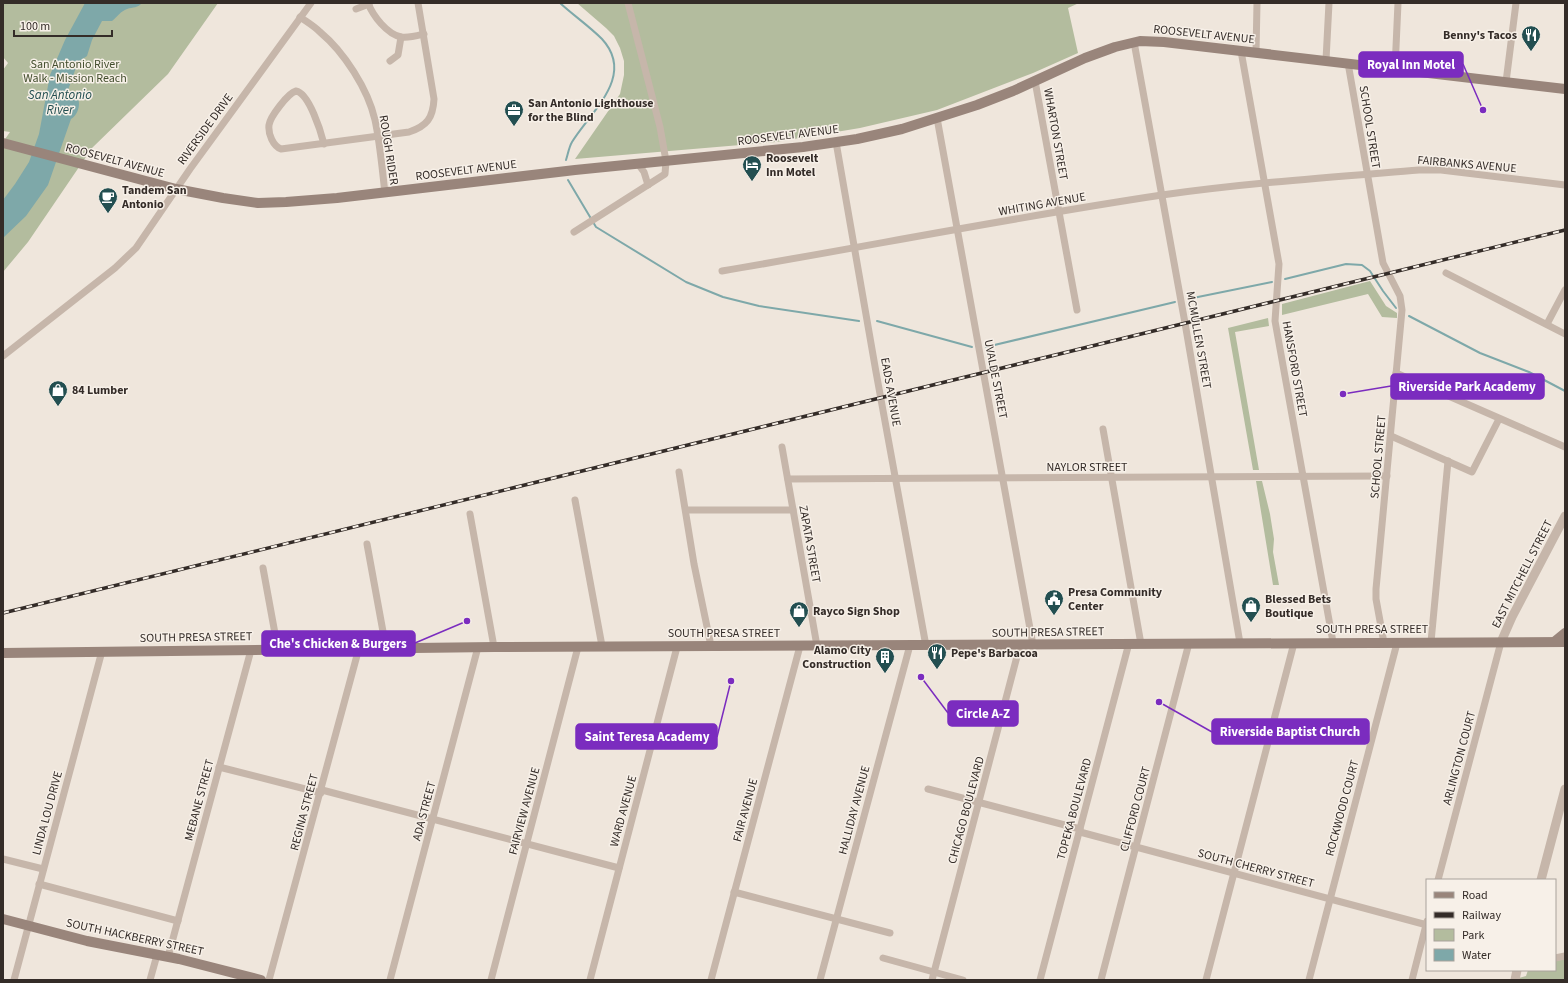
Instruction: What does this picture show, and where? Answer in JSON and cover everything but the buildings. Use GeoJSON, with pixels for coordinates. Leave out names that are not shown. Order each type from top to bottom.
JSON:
{"type":"FeatureCollection","features":[{"type":"Feature","properties":{"kind":"main road","name":"ROOSEVELT AVENUE"},"geometry":{"type":"LineString","coordinates":[[3,143],[176,189],[258,203],[293,202],[803,147],[878,135],[937,118],[1007,94],[1085,58],[1134,42],[1164,42],[1565,89]]}},
{"type":"Feature","properties":{"kind":"main road"},"geometry":{"type":"LineString","coordinates":[[1554,642],[1565,633]]}},
{"type":"Feature","properties":{"kind":"main road","name":"SOUTH PRESA STREET"},"geometry":{"type":"LineString","coordinates":[[3,653],[602,646],[926,646],[1333,642],[1565,642]]}},
{"type":"Feature","properties":{"kind":"main road","name":"SOUTH HACKBERRY STREET"},"geometry":{"type":"LineString","coordinates":[[3,919],[87,941],[168,957],[261,980]]}},
{"type":"Feature","properties":{"kind":"street","name":"RIVERSIDE DRIVE"},"geometry":{"type":"LineString","coordinates":[[3,356],[130,255],[311,3]]}},
{"type":"Feature","properties":{"kind":"street"},"geometry":{"type":"LineString","coordinates":[[324,144],[319,126],[305,99],[300,92],[296,91],[290,94],[269,125],[270,136],[274,143],[282,149],[324,144],[416,131],[424,126],[432,113],[434,99],[418,3]]}},
{"type":"Feature","properties":{"kind":"street"},"geometry":{"type":"LineString","coordinates":[[574,232],[665,174],[666,161],[660,127],[628,3]]}},
{"type":"Feature","properties":{"kind":"street"},"geometry":{"type":"LineString","coordinates":[[1256,53],[1257,3]]}},
{"type":"Feature","properties":{"kind":"street"},"geometry":{"type":"LineString","coordinates":[[1326,60],[1329,3]]}},
{"type":"Feature","properties":{"kind":"street"},"geometry":{"type":"LineString","coordinates":[[1395,69],[1398,3]]}},
{"type":"Feature","properties":{"kind":"street"},"geometry":{"type":"LineString","coordinates":[[1506,82],[1516,3]]}},
{"type":"Feature","properties":{"kind":"street"},"geometry":{"type":"LineString","coordinates":[[356,9],[368,4],[383,25],[401,37],[411,37],[424,34]]}},
{"type":"Feature","properties":{"kind":"street","name":"ROUGH RIDER"},"geometry":{"type":"LineString","coordinates":[[300,18],[320,32],[334,46],[347,63],[368,99],[375,119],[385,193]]}},
{"type":"Feature","properties":{"kind":"street"},"geometry":{"type":"LineString","coordinates":[[390,61],[398,55],[401,37]]}},
{"type":"Feature","properties":{"kind":"street","name":"MCMULLEN STREET"},"geometry":{"type":"LineString","coordinates":[[1134,42],[1240,643]]}},
{"type":"Feature","properties":{"kind":"street","name":"HANSFORD STREET"},"geometry":{"type":"LineString","coordinates":[[1241,51],[1279,271],[1275,321],[1333,642]]}},
{"type":"Feature","properties":{"kind":"street","name":"SCHOOL STREET"},"geometry":{"type":"LineString","coordinates":[[1348,63],[1383,263],[1402,303],[1376,599],[1384,642]]}},
{"type":"Feature","properties":{"kind":"street","name":"WHARTON STREET"},"geometry":{"type":"LineString","coordinates":[[1035,81],[1077,310]]}},
{"type":"Feature","properties":{"kind":"street","name":"UVALDE STREET"},"geometry":{"type":"LineString","coordinates":[[937,118],[1033,645]]}},
{"type":"Feature","properties":{"kind":"street","name":"EADS AVENUE"},"geometry":{"type":"LineString","coordinates":[[836,142],[926,646]]}},
{"type":"Feature","properties":{"kind":"street"},"geometry":{"type":"LineString","coordinates":[[638,164],[644,172],[648,185]]}},
{"type":"Feature","properties":{"kind":"street","name":"FAIRBANKS AVENUE"},"geometry":{"type":"LineString","coordinates":[[1367,174],[1441,170],[1565,185]]}},
{"type":"Feature","properties":{"kind":"street","name":"WHITING AVENUE"},"geometry":{"type":"LineString","coordinates":[[722,271],[1162,195],[1367,174]]}},
{"type":"Feature","properties":{"kind":"street"},"geometry":{"type":"LineString","coordinates":[[1446,273],[1565,334]]}},
{"type":"Feature","properties":{"kind":"street"},"geometry":{"type":"LineString","coordinates":[[1547,324],[1565,290]]}},
{"type":"Feature","properties":{"kind":"street"},"geometry":{"type":"LineString","coordinates":[[1396,373],[1565,447]]}},
{"type":"Feature","properties":{"kind":"street"},"geometry":{"type":"LineString","coordinates":[[1391,436],[1472,472],[1499,419]]}},
{"type":"Feature","properties":{"kind":"street"},"geometry":{"type":"LineString","coordinates":[[1103,429],[1141,644]]}},
{"type":"Feature","properties":{"kind":"street","name":"ZAPATA STREET"},"geometry":{"type":"LineString","coordinates":[[782,447],[817,646]]}},
{"type":"Feature","properties":{"kind":"street"},"geometry":{"type":"LineString","coordinates":[[1431,642],[1448,461]]}},
{"type":"Feature","properties":{"kind":"street"},"geometry":{"type":"LineString","coordinates":[[679,472],[694,564],[711,646]]}},
{"type":"Feature","properties":{"kind":"street","name":"NAYLOR STREET"},"geometry":{"type":"LineString","coordinates":[[788,480],[1387,476]]}},
{"type":"Feature","properties":{"kind":"street"},"geometry":{"type":"LineString","coordinates":[[574,500],[602,646]]}},
{"type":"Feature","properties":{"kind":"street"},"geometry":{"type":"LineString","coordinates":[[686,510],[793,510]]}},
{"type":"Feature","properties":{"kind":"street"},"geometry":{"type":"LineString","coordinates":[[470,514],[494,647]]}},
{"type":"Feature","properties":{"kind":"street","name":"EAST MITCHELL STREET"},"geometry":{"type":"LineString","coordinates":[[1501,642],[1565,516]]}},
{"type":"Feature","properties":{"kind":"street"},"geometry":{"type":"LineString","coordinates":[[367,544],[386,648]]}},
{"type":"Feature","properties":{"kind":"street"},"geometry":{"type":"LineString","coordinates":[[264,568],[278,650]]}},
{"type":"Feature","properties":{"kind":"street","name":"ROCKWOOD COURT"},"geometry":{"type":"LineString","coordinates":[[1308,980],[1397,642]]}},
{"type":"Feature","properties":{"kind":"street","name":"ARLINGTON COURT"},"geometry":{"type":"LineString","coordinates":[[1438,879],[1501,642]]}},
{"type":"Feature","properties":{"kind":"street","name":"CLIFFORD COURT"},"geometry":{"type":"LineString","coordinates":[[1101,980],[1137,847],[1189,643]]}},
{"type":"Feature","properties":{"kind":"street"},"geometry":{"type":"LineString","coordinates":[[1206,980],[1294,643]]}},
{"type":"Feature","properties":{"kind":"street","name":"TOPEKA BOULEVARD"},"geometry":{"type":"LineString","coordinates":[[1040,980],[1129,644]]}},
{"type":"Feature","properties":{"kind":"street","name":"HALLIDAY AVENUE"},"geometry":{"type":"LineString","coordinates":[[820,980],[910,645]]}},
{"type":"Feature","properties":{"kind":"street","name":"CHICAGO BOULEVARD"},"geometry":{"type":"LineString","coordinates":[[932,980],[1020,645]]}},
{"type":"Feature","properties":{"kind":"street","name":"FAIR AVENUE"},"geometry":{"type":"LineString","coordinates":[[711,980],[800,646]]}},
{"type":"Feature","properties":{"kind":"street","name":"ADA STREET"},"geometry":{"type":"LineString","coordinates":[[390,980],[478,647]]}},
{"type":"Feature","properties":{"kind":"street","name":"FAIRVIEW AVENUE"},"geometry":{"type":"LineString","coordinates":[[491,980],[578,647]]}},
{"type":"Feature","properties":{"kind":"street","name":"WARD AVENUE"},"geometry":{"type":"LineString","coordinates":[[590,980],[677,647]]}},
{"type":"Feature","properties":{"kind":"street","name":"REGINA STREET"},"geometry":{"type":"LineString","coordinates":[[269,980],[359,648]]}},
{"type":"Feature","properties":{"kind":"street","name":"MEBANE STREET"},"geometry":{"type":"LineString","coordinates":[[168,957],[251,650]]}},
{"type":"Feature","properties":{"kind":"street","name":"LINDA LOU DRIVE"},"geometry":{"type":"LineString","coordinates":[[14,980],[102,651]]}},
{"type":"Feature","properties":{"kind":"street"},"geometry":{"type":"LineString","coordinates":[[219,767],[433,819],[619,868]]}},
{"type":"Feature","properties":{"kind":"street","name":"SOUTH CHERRY STREET"},"geometry":{"type":"LineString","coordinates":[[928,789],[1234,874],[1426,923]]}},
{"type":"Feature","properties":{"kind":"street"},"geometry":{"type":"LineString","coordinates":[[1541,879],[1565,789]]}},
{"type":"Feature","properties":{"kind":"street"},"geometry":{"type":"LineString","coordinates":[[3,858],[43,869]]}},
{"type":"Feature","properties":{"kind":"street"},"geometry":{"type":"LineString","coordinates":[[39,884],[178,921]]}},
{"type":"Feature","properties":{"kind":"street"},"geometry":{"type":"LineString","coordinates":[[734,892],[890,933]]}},
{"type":"Feature","properties":{"kind":"street"},"geometry":{"type":"LineString","coordinates":[[1412,980],[1426,927]]}},
{"type":"Feature","properties":{"kind":"street"},"geometry":{"type":"LineString","coordinates":[[150,980],[157,955]]}},
{"type":"Feature","properties":{"kind":"street"},"geometry":{"type":"LineString","coordinates":[[883,958],[963,980]]}},
{"type":"Feature","properties":{"kind":"green space","name":"San Antonio River Walk - Mission Reach"},"geometry":{"type":"Polygon","coordinates":[[[3,3],[218,3],[168,74],[92,148],[28,242],[3,272],[3,142],[10,132],[3,131],[3,70],[8,63],[3,57],[3,3]]]}},
{"type":"Feature","properties":{"kind":"green space"},"geometry":{"type":"Polygon","coordinates":[[[577,3],[1079,3],[1068,8],[1078,53],[1033,73],[937,110],[860,128],[776,142],[575,159],[620,94],[624,75],[624,61],[614,36],[577,3]]]}},
{"type":"Feature","properties":{"kind":"green space"},"geometry":{"type":"Polygon","coordinates":[[[1370,281],[1386,306],[1397,313],[1397,318],[1382,317],[1368,294],[1282,315],[1282,304],[1370,281]]]}},
{"type":"Feature","properties":{"kind":"green space"},"geometry":{"type":"Polygon","coordinates":[[[1268,318],[1269,326],[1235,332],[1259,470],[1253,470],[1228,328],[1268,318]]]}},
{"type":"Feature","properties":{"kind":"green space"},"geometry":{"type":"Polygon","coordinates":[[[1256,481],[1262,481],[1270,514],[1274,539],[1273,552],[1279,585],[1273,585],[1256,481]]]}},
{"type":"Feature","properties":{"kind":"green space"},"geometry":{"type":"Polygon","coordinates":[[[1565,959],[1565,980],[1512,980],[1526,976],[1528,971],[1556,971],[1556,961],[1565,959]]]}},
{"type":"Feature","properties":{"kind":"water","name":"San Antonio River"},"geometry":{"type":"Polygon","coordinates":[[[85,3],[142,3],[137,7],[125,10],[112,21],[102,21],[92,40],[87,56],[78,62],[68,90],[79,101],[79,107],[77,113],[71,119],[48,185],[26,216],[3,238],[3,200],[29,162],[39,134],[50,75],[65,40],[85,3]]]}},
{"type":"Feature","properties":{"kind":"waterway"},"geometry":{"type":"LineString","coordinates":[[560,3],[602,39],[611,53],[614,66],[612,80],[607,93],[572,142],[566,160]]}},
{"type":"Feature","properties":{"kind":"waterway"},"geometry":{"type":"LineString","coordinates":[[568,180],[596,227],[686,282],[723,297],[759,306],[859,321]]}},
{"type":"Feature","properties":{"kind":"waterway"},"geometry":{"type":"LineString","coordinates":[[1285,279],[1346,264],[1362,265],[1370,271],[1396,308]]}},
{"type":"Feature","properties":{"kind":"waterway"},"geometry":{"type":"LineString","coordinates":[[1188,299],[1272,282]]}},
{"type":"Feature","properties":{"kind":"waterway"},"geometry":{"type":"LineString","coordinates":[[986,347],[1175,302]]}},
{"type":"Feature","properties":{"kind":"waterway"},"geometry":{"type":"LineString","coordinates":[[1409,316],[1480,353],[1529,372],[1565,391]]}},
{"type":"Feature","properties":{"kind":"waterway"},"geometry":{"type":"LineString","coordinates":[[877,321],[972,347]]}},
{"type":"Feature","properties":{"kind":"railway"},"geometry":{"type":"LineString","coordinates":[[3,613],[1565,230]]}},
{"type":"Feature","properties":{"kind":"place","name":"Benny's Tacos"},"geometry":{"type":"Point","coordinates":[1531,52]}},
{"type":"Feature","properties":{"kind":"place","name":"Royal Inn Motel"},"geometry":{"type":"Point","coordinates":[1483,110]}},
{"type":"Feature","properties":{"kind":"place","name":"San Antonio Lighthouse for the Blind"},"geometry":{"type":"Point","coordinates":[514,127]}},
{"type":"Feature","properties":{"kind":"place","name":"Roosevelt Inn Motel"},"geometry":{"type":"Point","coordinates":[752,182]}},
{"type":"Feature","properties":{"kind":"place","name":"Tandem San Antonio"},"geometry":{"type":"Point","coordinates":[108,214]}},
{"type":"Feature","properties":{"kind":"place","name":"Riverside Park Academy"},"geometry":{"type":"Point","coordinates":[1343,394]}},
{"type":"Feature","properties":{"kind":"place","name":"84 Lumber"},"geometry":{"type":"Point","coordinates":[58,407]}},
{"type":"Feature","properties":{"kind":"place","name":"Presa Community Center"},"geometry":{"type":"Point","coordinates":[1054,616]}},
{"type":"Feature","properties":{"kind":"place","name":"Che's Chicken & Burgers"},"geometry":{"type":"Point","coordinates":[467,621]}},
{"type":"Feature","properties":{"kind":"place","name":"Blessed Bets Boutique"},"geometry":{"type":"Point","coordinates":[1251,623]}},
{"type":"Feature","properties":{"kind":"place","name":"Rayco Sign Shop"},"geometry":{"type":"Point","coordinates":[799,628]}},
{"type":"Feature","properties":{"kind":"place","name":"Pepe's Barbacoa"},"geometry":{"type":"Point","coordinates":[937,670]}},
{"type":"Feature","properties":{"kind":"place","name":"Alamo City Construction"},"geometry":{"type":"Point","coordinates":[885,674]}},
{"type":"Feature","properties":{"kind":"place","name":"Circle A-Z"},"geometry":{"type":"Point","coordinates":[921,677]}},
{"type":"Feature","properties":{"kind":"place","name":"Saint Teresa Academy"},"geometry":{"type":"Point","coordinates":[731,681]}},
{"type":"Feature","properties":{"kind":"place","name":"Riverside Baptist Church"},"geometry":{"type":"Point","coordinates":[1159,702]}}]}
